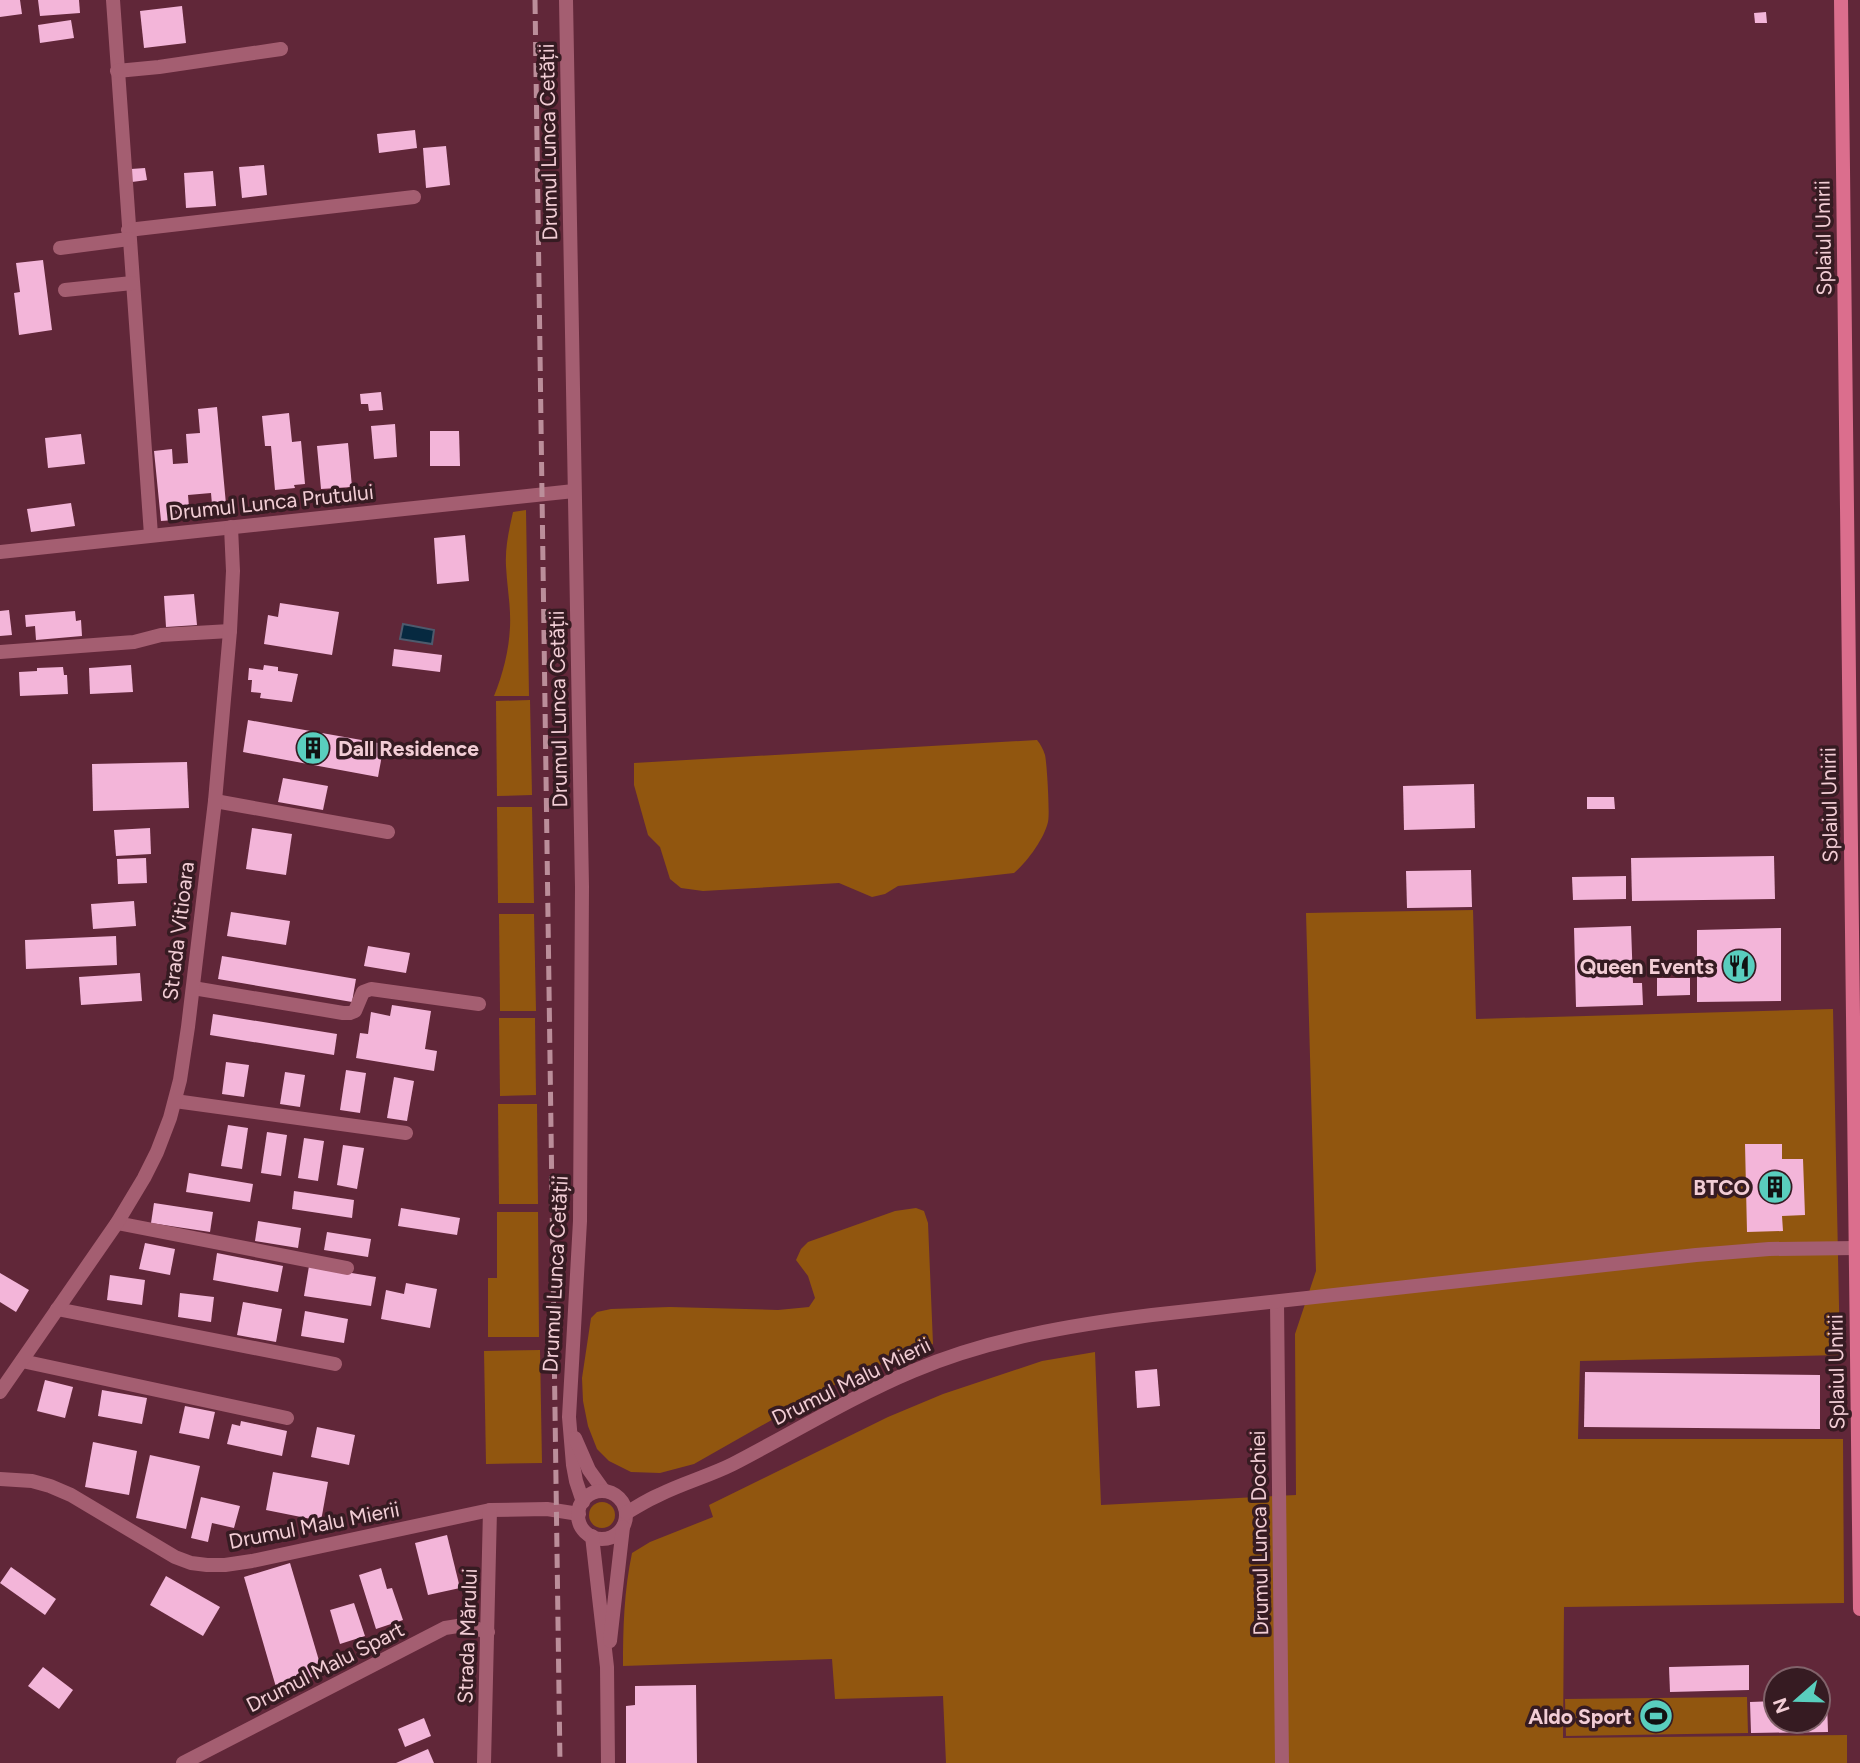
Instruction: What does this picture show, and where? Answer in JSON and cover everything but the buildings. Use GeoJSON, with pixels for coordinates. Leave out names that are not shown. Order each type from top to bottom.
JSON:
{"type":"FeatureCollection","features":[{"type":"Feature","properties":{"kind":"main road","name":"Splaiul Unirii"},"geometry":{"type":"LineString","coordinates":[[1841,0],[1860,1609]]}},
{"type":"Feature","properties":{"kind":"street","name":"Drumul Lunca Prutului"},"geometry":{"type":"LineString","coordinates":[[113,0],[151,535],[574,491]]}},
{"type":"Feature","properties":{"kind":"street","name":"Drumul Lunca Cetății"},"geometry":{"type":"LineString","coordinates":[[566,0],[582,887],[580,1221],[569,1416],[573,1465],[581,1508]]}},
{"type":"Feature","properties":{"kind":"street"},"geometry":{"type":"LineString","coordinates":[[117,71],[282,49]]}},
{"type":"Feature","properties":{"kind":"street"},"geometry":{"type":"LineString","coordinates":[[60,248],[129,235],[414,197]]}},
{"type":"Feature","properties":{"kind":"street"},"geometry":{"type":"LineString","coordinates":[[65,290],[132,283]]}},
{"type":"Feature","properties":{"kind":"street","name":"Strada Vitioara"},"geometry":{"type":"LineString","coordinates":[[0,1392],[117,1223],[157,1152],[175,1101],[193,988],[215,801],[230,631],[233,571],[231,527]]}},
{"type":"Feature","properties":{"kind":"street"},"geometry":{"type":"LineString","coordinates":[[0,552],[151,535]]}},
{"type":"Feature","properties":{"kind":"street"},"geometry":{"type":"LineString","coordinates":[[0,652],[134,642],[161,635],[230,631]]}},
{"type":"Feature","properties":{"kind":"street"},"geometry":{"type":"LineString","coordinates":[[215,801],[388,832]]}},
{"type":"Feature","properties":{"kind":"street"},"geometry":{"type":"LineString","coordinates":[[193,988],[342,1013],[355,1011],[363,992],[372,989],[479,1004]]}},
{"type":"Feature","properties":{"kind":"street"},"geometry":{"type":"LineString","coordinates":[[175,1101],[406,1133]]}},
{"type":"Feature","properties":{"kind":"street"},"geometry":{"type":"LineString","coordinates":[[117,1223],[347,1268]]}},
{"type":"Feature","properties":{"kind":"street","name":"Drumul Malu Mierii"},"geometry":{"type":"LineString","coordinates":[[624,1514],[659,1494],[713,1474],[880,1385],[955,1355],[1021,1337],[1105,1321],[1734,1251],[1856,1248]]}},
{"type":"Feature","properties":{"kind":"street","name":"Drumul Lunca Dochiei"},"geometry":{"type":"LineString","coordinates":[[1278,1302],[1282,1763]]}},
{"type":"Feature","properties":{"kind":"street"},"geometry":{"type":"LineString","coordinates":[[57,1309],[335,1364]]}},
{"type":"Feature","properties":{"kind":"street"},"geometry":{"type":"LineString","coordinates":[[22,1361],[288,1418]]}},
{"type":"Feature","properties":{"kind":"street","name":"Drumul Lunca Cetății"},"geometry":{"type":"LineString","coordinates":[[569,1416],[584,1460],[604,1491]]}},
{"type":"Feature","properties":{"kind":"street","name":"Drumul Malu Mierii"},"geometry":{"type":"LineString","coordinates":[[0,1479],[32,1480],[50,1486],[71,1495],[175,1558],[207,1565],[252,1561],[490,1510],[581,1508]]}},
{"type":"Feature","properties":{"kind":"street"},"geometry":{"type":"LineString","coordinates":[[607,1667],[624,1514],[617,1496],[604,1491],[592,1494],[581,1508],[582,1527],[592,1536],[606,1539],[613,1536],[624,1514]]}},
{"type":"Feature","properties":{"kind":"street","name":"Strada Mărului"},"geometry":{"type":"LineString","coordinates":[[484,1763],[490,1510]]}},
{"type":"Feature","properties":{"kind":"street"},"geometry":{"type":"LineString","coordinates":[[592,1536],[607,1667],[608,1763]]}},
{"type":"Feature","properties":{"kind":"street","name":"Drumul Malu Spart"},"geometry":{"type":"LineString","coordinates":[[183,1763],[445,1628],[464,1625],[488,1632]]}},
{"type":"Feature","properties":{"kind":"shaded area"},"geometry":{"type":"Polygon","coordinates":[[[526,510],[529,696],[494,696],[505,662],[509,636],[506,559],[509,532],[513,512],[526,510]]]}},
{"type":"Feature","properties":{"kind":"shaded area"},"geometry":{"type":"Polygon","coordinates":[[[530,700],[532,795],[497,796],[496,701],[530,700]]]}},
{"type":"Feature","properties":{"kind":"shaded area"},"geometry":{"type":"Polygon","coordinates":[[[1037,740],[1046,760],[1048,822],[1039,843],[1014,873],[898,886],[885,894],[872,897],[839,883],[703,891],[681,888],[670,879],[660,847],[648,835],[634,785],[634,763],[1037,740]]]}},
{"type":"Feature","properties":{"kind":"shaded area"},"geometry":{"type":"Polygon","coordinates":[[[497,807],[532,807],[534,903],[498,903],[497,807]]]}},
{"type":"Feature","properties":{"kind":"shaded area"},"geometry":{"type":"Polygon","coordinates":[[[1473,910],[1476,1019],[1833,1009],[1840,1355],[1580,1361],[1578,1439],[1843,1439],[1844,1603],[1564,1607],[1563,1738],[1847,1735],[1847,1763],[946,1763],[943,1696],[835,1699],[832,1659],[623,1666],[624,1610],[632,1553],[650,1542],[713,1517],[709,1505],[888,1417],[943,1394],[1042,1361],[1095,1352],[1101,1505],[1296,1495],[1295,1334],[1316,1271],[1306,913],[1473,910]]]}},
{"type":"Feature","properties":{"kind":"shaded area"},"geometry":{"type":"Polygon","coordinates":[[[499,914],[534,914],[536,1011],[500,1011],[499,914]]]}},
{"type":"Feature","properties":{"kind":"shaded area"},"geometry":{"type":"Polygon","coordinates":[[[499,1018],[535,1018],[536,1095],[500,1096],[499,1018]]]}},
{"type":"Feature","properties":{"kind":"shaded area"},"geometry":{"type":"Polygon","coordinates":[[[498,1104],[537,1104],[538,1204],[499,1204],[498,1104]]]}},
{"type":"Feature","properties":{"kind":"shaded area"},"geometry":{"type":"Polygon","coordinates":[[[916,1208],[924,1211],[928,1223],[933,1344],[828,1388],[694,1464],[660,1473],[631,1472],[609,1461],[597,1449],[588,1426],[582,1378],[591,1318],[597,1312],[670,1307],[778,1310],[809,1307],[815,1298],[808,1276],[796,1260],[808,1242],[895,1211],[916,1208]]]}},
{"type":"Feature","properties":{"kind":"shaded area"},"geometry":{"type":"Polygon","coordinates":[[[497,1212],[538,1212],[539,1337],[488,1337],[488,1278],[497,1278],[497,1212]]]}},
{"type":"Feature","properties":{"kind":"shaded area"},"geometry":{"type":"Polygon","coordinates":[[[540,1350],[542,1463],[486,1464],[484,1351],[540,1350]]]}},
{"type":"Feature","properties":{"kind":"shaded area"},"geometry":{"type":"Polygon","coordinates":[[[602,1502],[611,1506],[615,1515],[611,1524],[602,1528],[593,1524],[589,1515],[593,1506],[602,1502]]]}},
{"type":"Feature","properties":{"kind":"shaded area","name":"Aldo Sport"},"geometry":{"type":"Polygon","coordinates":[[[1747,1697],[1748,1733],[1566,1736],[1565,1699],[1747,1697]]]}},
{"type":"Feature","properties":{"kind":"water"},"geometry":{"type":"Polygon","coordinates":[[[403,624],[434,630],[432,644],[400,639],[403,624]]]}},
{"type":"Feature","properties":{"kind":"railway"},"geometry":{"type":"LineString","coordinates":[[535,0],[560,1763]]}},
{"type":"Feature","properties":{"kind":"place","name":"Dall Residence"},"geometry":{"type":"Point","coordinates":[313,748]}},
{"type":"Feature","properties":{"kind":"place","name":"Queen Events"},"geometry":{"type":"Point","coordinates":[1739,966]}},
{"type":"Feature","properties":{"kind":"place","name":"BTCO"},"geometry":{"type":"Point","coordinates":[1775,1187]}},
{"type":"Feature","properties":{"kind":"place","name":"Aldo Sport"},"geometry":{"type":"Point","coordinates":[1656,1716]}}]}
